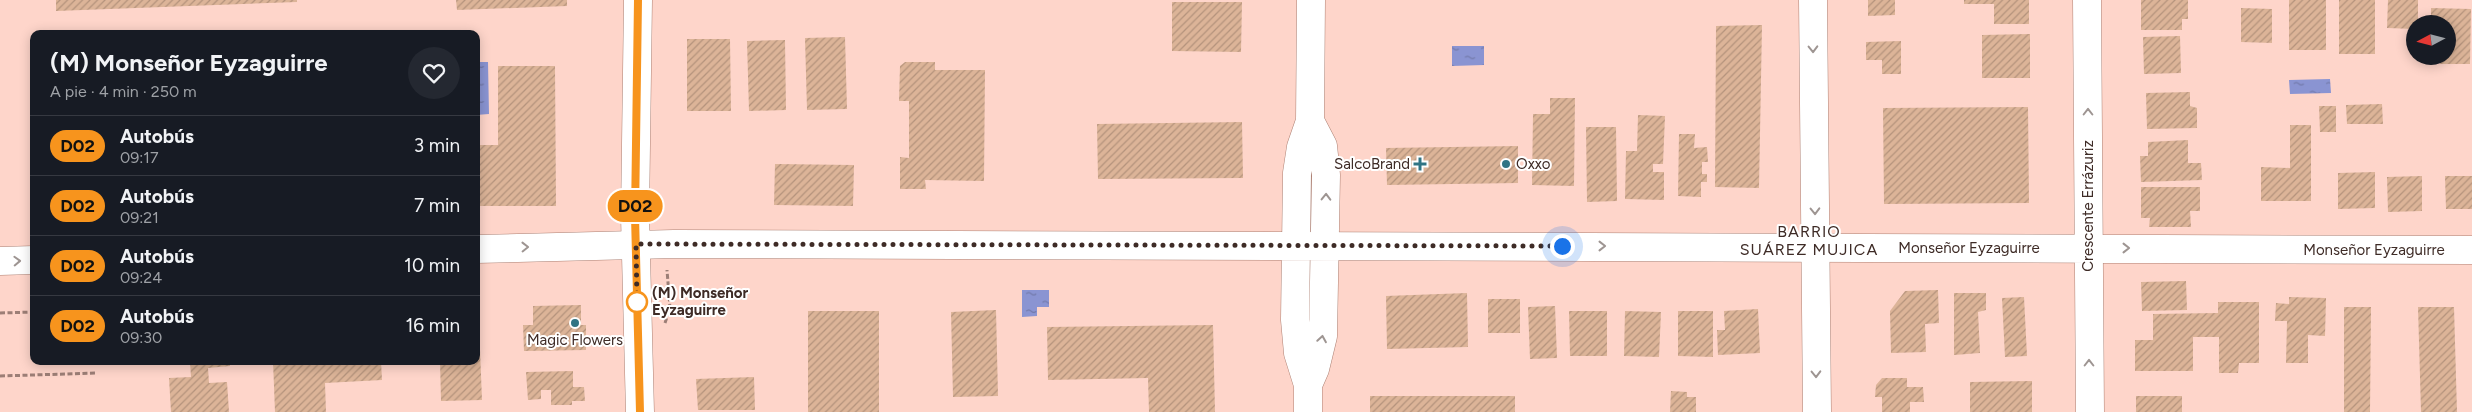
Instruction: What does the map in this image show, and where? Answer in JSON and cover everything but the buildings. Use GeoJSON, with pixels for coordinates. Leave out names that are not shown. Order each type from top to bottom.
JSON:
{"type":"FeatureCollection","features":[{"type":"Feature","properties":{"kind":"street"},"geometry":{"type":"LineString","coordinates":[[638,0],[636,244],[640,412]]}},
{"type":"Feature","properties":{"kind":"street"},"geometry":{"type":"LineString","coordinates":[[1308,412],[1308,385],[1296,337],[1296,245],[1297,173],[1301,147],[1310,121],[1312,0]]}},
{"type":"Feature","properties":{"kind":"street"},"geometry":{"type":"LineString","coordinates":[[1813,0],[1817,412]]}},
{"type":"Feature","properties":{"kind":"street","name":"Crescente Errázuriz"},"geometry":{"type":"LineString","coordinates":[[2087,0],[2090,412]]}},
{"type":"Feature","properties":{"kind":"street"},"geometry":{"type":"LineString","coordinates":[[1308,385],[1315,369],[1323,336],[1326,245],[1326,160],[1323,146],[1310,121]]}},
{"type":"Feature","properties":{"kind":"street","name":"Monseñor Eyzaguirre"},"geometry":{"type":"LineString","coordinates":[[480,249],[636,244],[2472,250]]}},
{"type":"Feature","properties":{"kind":"street"},"geometry":{"type":"LineString","coordinates":[[0,261],[30,260]]}},
{"type":"Feature","properties":{"kind":"path"},"geometry":{"type":"LineString","coordinates":[[0,313],[30,312]]}},
{"type":"Feature","properties":{"kind":"path"},"geometry":{"type":"LineString","coordinates":[[0,376],[97,373]]}},
{"type":"Feature","properties":{"kind":"water"},"geometry":{"type":"Polygon","coordinates":[[[1452,46],[1484,46],[1484,65],[1452,66],[1452,46]]]}},
{"type":"Feature","properties":{"kind":"water"},"geometry":{"type":"Polygon","coordinates":[[[480,62],[488,62],[489,114],[480,115],[480,62]]]}},
{"type":"Feature","properties":{"kind":"water"},"geometry":{"type":"Polygon","coordinates":[[[2330,79],[2331,93],[2290,94],[2289,80],[2330,79]]]}},
{"type":"Feature","properties":{"kind":"water"},"geometry":{"type":"Polygon","coordinates":[[[1022,290],[1049,290],[1049,307],[1037,307],[1037,316],[1022,317],[1022,290]]]}},
{"type":"Feature","properties":{"kind":"bus line","name":"D02"},"geometry":{"type":"LineString","coordinates":[[638,0],[635,216],[640,412]]}},
{"type":"Feature","properties":{"kind":"place","name":"SalcoBrand"},"geometry":{"type":"Point","coordinates":[1420,164]}},
{"type":"Feature","properties":{"kind":"place","name":"Oxxo"},"geometry":{"type":"Point","coordinates":[1506,164]}},
{"type":"Feature","properties":{"kind":"place","name":"(M) Monseñor Eyzaguirre"},"geometry":{"type":"Point","coordinates":[637,302]}},
{"type":"Feature","properties":{"kind":"place","name":"Magic Flowers"},"geometry":{"type":"Point","coordinates":[575,323]}},
{"type":"Feature","properties":{"kind":"district","name":"BARRIO SUÁREZ MUJICA"},"geometry":{"type":"Point","coordinates":[1809,240]}},
{"type":"Feature","properties":{"kind":"route"},"geometry":{"type":"LineString","coordinates":[[637,302],[636,244],[1562,246]]}}]}
